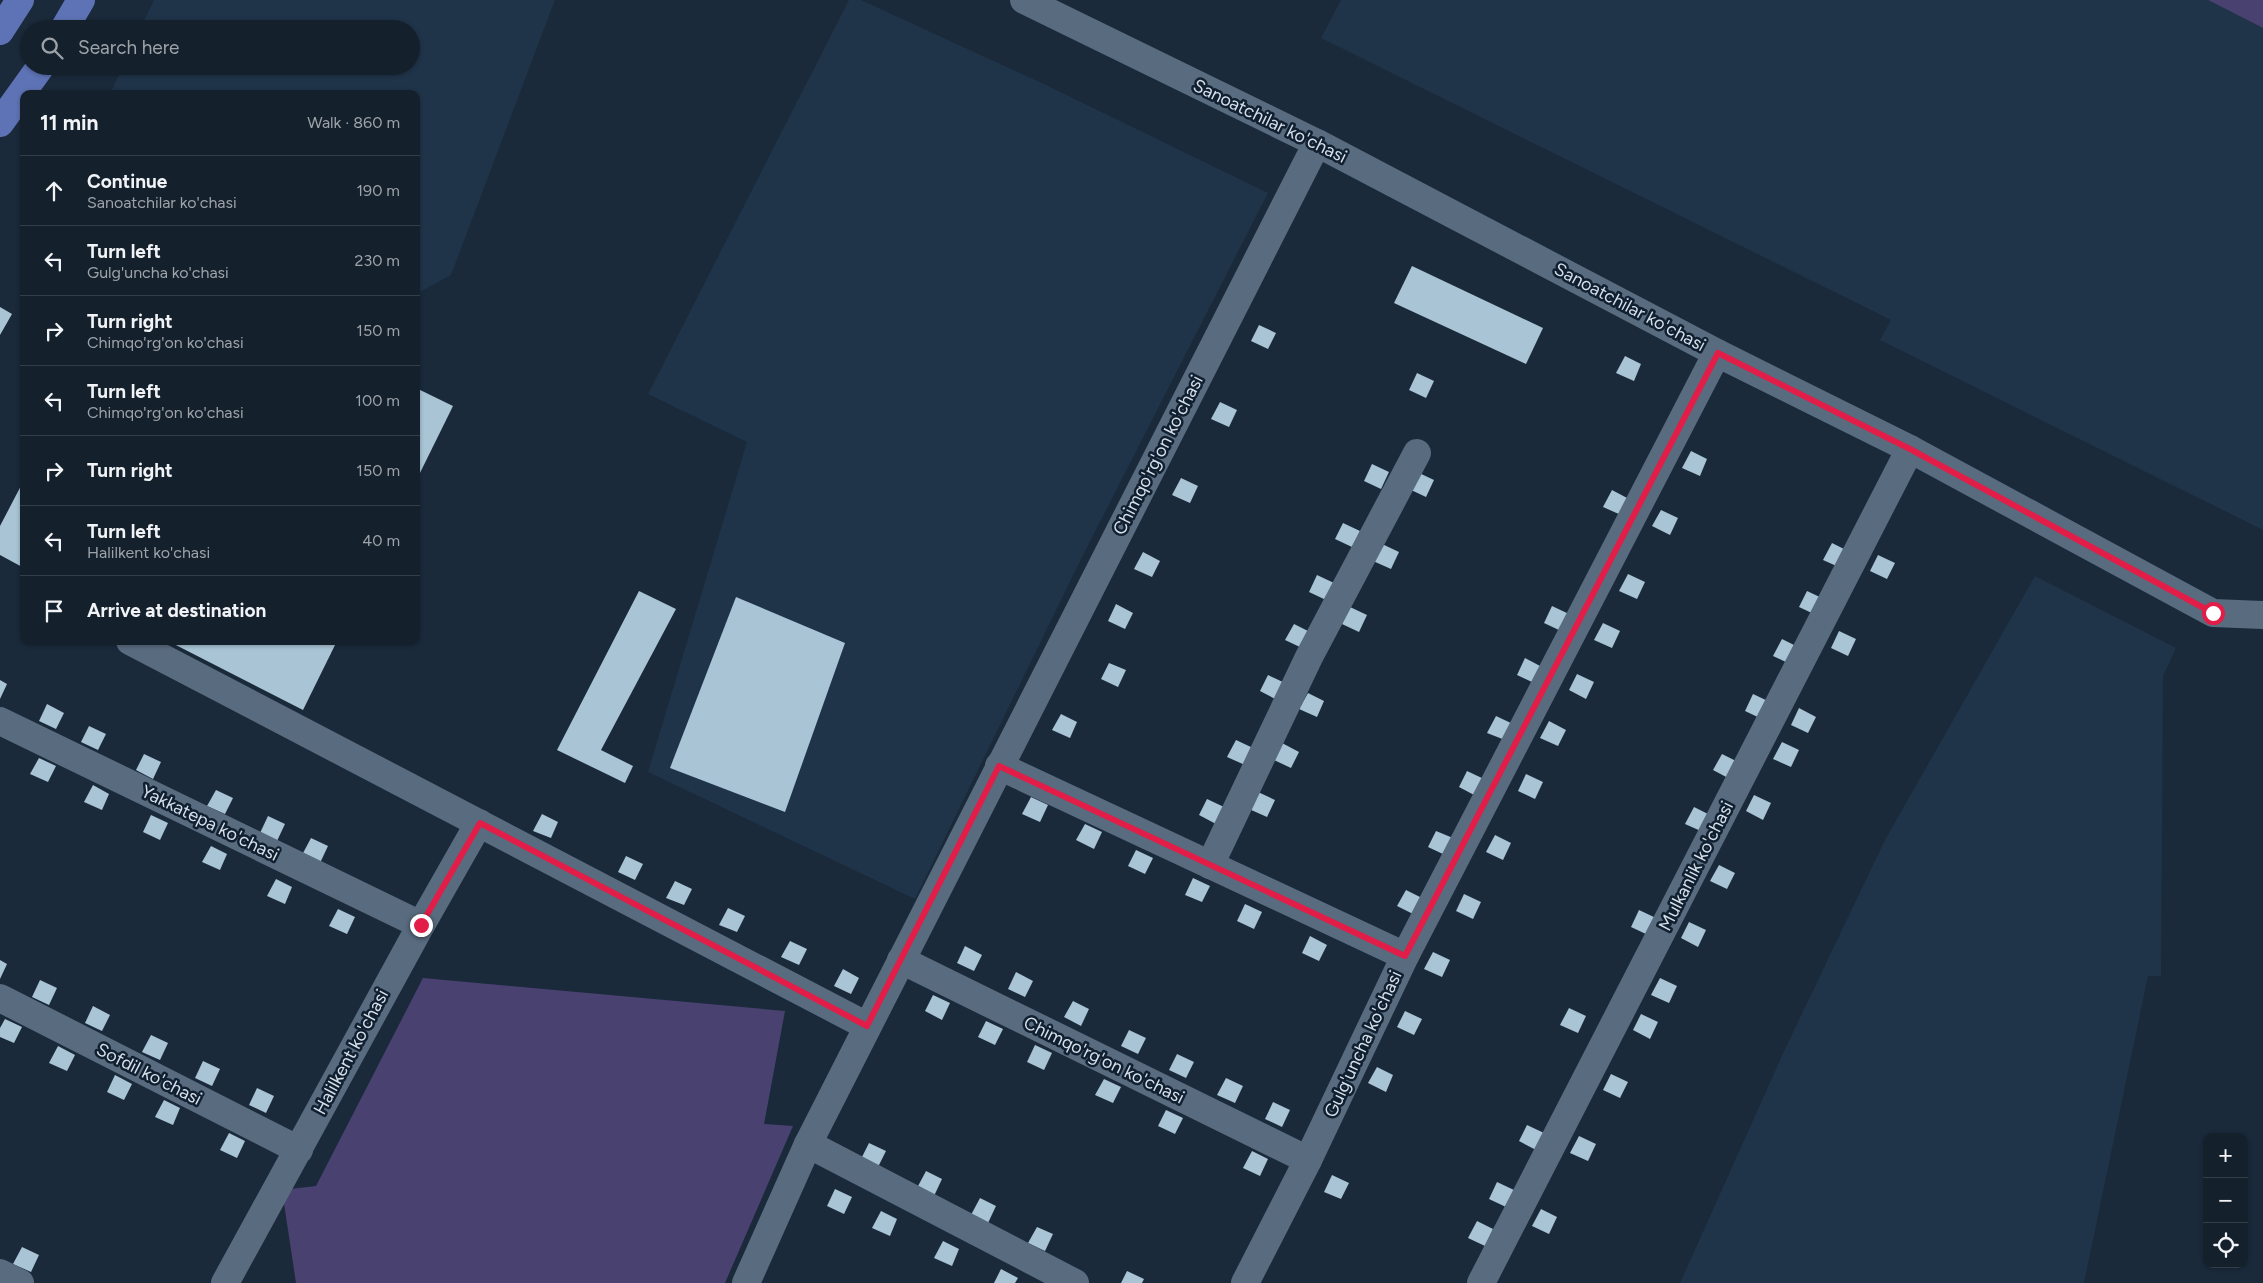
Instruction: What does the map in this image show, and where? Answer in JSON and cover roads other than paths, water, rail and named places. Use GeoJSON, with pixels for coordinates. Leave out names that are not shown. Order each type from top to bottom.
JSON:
{"type":"FeatureCollection","features":[{"type":"Feature","properties":{"kind":"main road"},"geometry":{"type":"LineString","coordinates":[[0,31],[20,0]]}},
{"type":"Feature","properties":{"kind":"main road"},"geometry":{"type":"LineString","coordinates":[[69,20],[81,0]]}},
{"type":"Feature","properties":{"kind":"main road"},"geometry":{"type":"LineString","coordinates":[[24,90],[35,75]]}},
{"type":"Feature","properties":{"kind":"main road"},"geometry":{"type":"LineString","coordinates":[[0,123],[20,95]]}},
{"type":"Feature","properties":{"kind":"street","name":"Sanoatchilar ko'chasi"},"geometry":{"type":"LineString","coordinates":[[1031,2],[1317,144],[1718,353],[1910,449],[2213,613],[2263,615]]}},
{"type":"Feature","properties":{"kind":"street","name":"Chimqo'rg'on ko'chasi"},"geometry":{"type":"LineString","coordinates":[[746,1283],[808,1144],[867,1026],[1317,144]]}},
{"type":"Feature","properties":{"kind":"street","name":"Gulg'uncha ko'chasi"},"geometry":{"type":"LineString","coordinates":[[1245,1283],[1308,1160],[1405,956],[1718,353]]}},
{"type":"Feature","properties":{"kind":"street","name":"Mulkanlik ko'chasi"},"geometry":{"type":"LineString","coordinates":[[1481,1283],[1910,449]]}},
{"type":"Feature","properties":{"kind":"street"},"geometry":{"type":"LineString","coordinates":[[1210,864],[1309,657],[1417,453]]}},
{"type":"Feature","properties":{"kind":"street"},"geometry":{"type":"LineString","coordinates":[[138,645],[867,1026]]}},
{"type":"Feature","properties":{"kind":"street","name":"Yakkatepa ko'chasi"},"geometry":{"type":"LineString","coordinates":[[0,721],[421,925]]}},
{"type":"Feature","properties":{"kind":"street"},"geometry":{"type":"LineString","coordinates":[[999,766],[1405,956]]}},
{"type":"Feature","properties":{"kind":"street","name":"Halilkent ko'chasi"},"geometry":{"type":"LineString","coordinates":[[225,1283],[421,925],[480,823]]}},
{"type":"Feature","properties":{"kind":"street","name":"Chimqo'rg'on ko'chasi"},"geometry":{"type":"LineString","coordinates":[[901,960],[1308,1160]]}},
{"type":"Feature","properties":{"kind":"street","name":"Sofdil ko'chasi"},"geometry":{"type":"LineString","coordinates":[[0,998],[298,1150]]}},
{"type":"Feature","properties":{"kind":"street"},"geometry":{"type":"LineString","coordinates":[[808,1144],[1075,1283]]}},
{"type":"Feature","properties":{"kind":"street"},"geometry":{"type":"LineString","coordinates":[[0,1273],[20,1283]]}}]}
